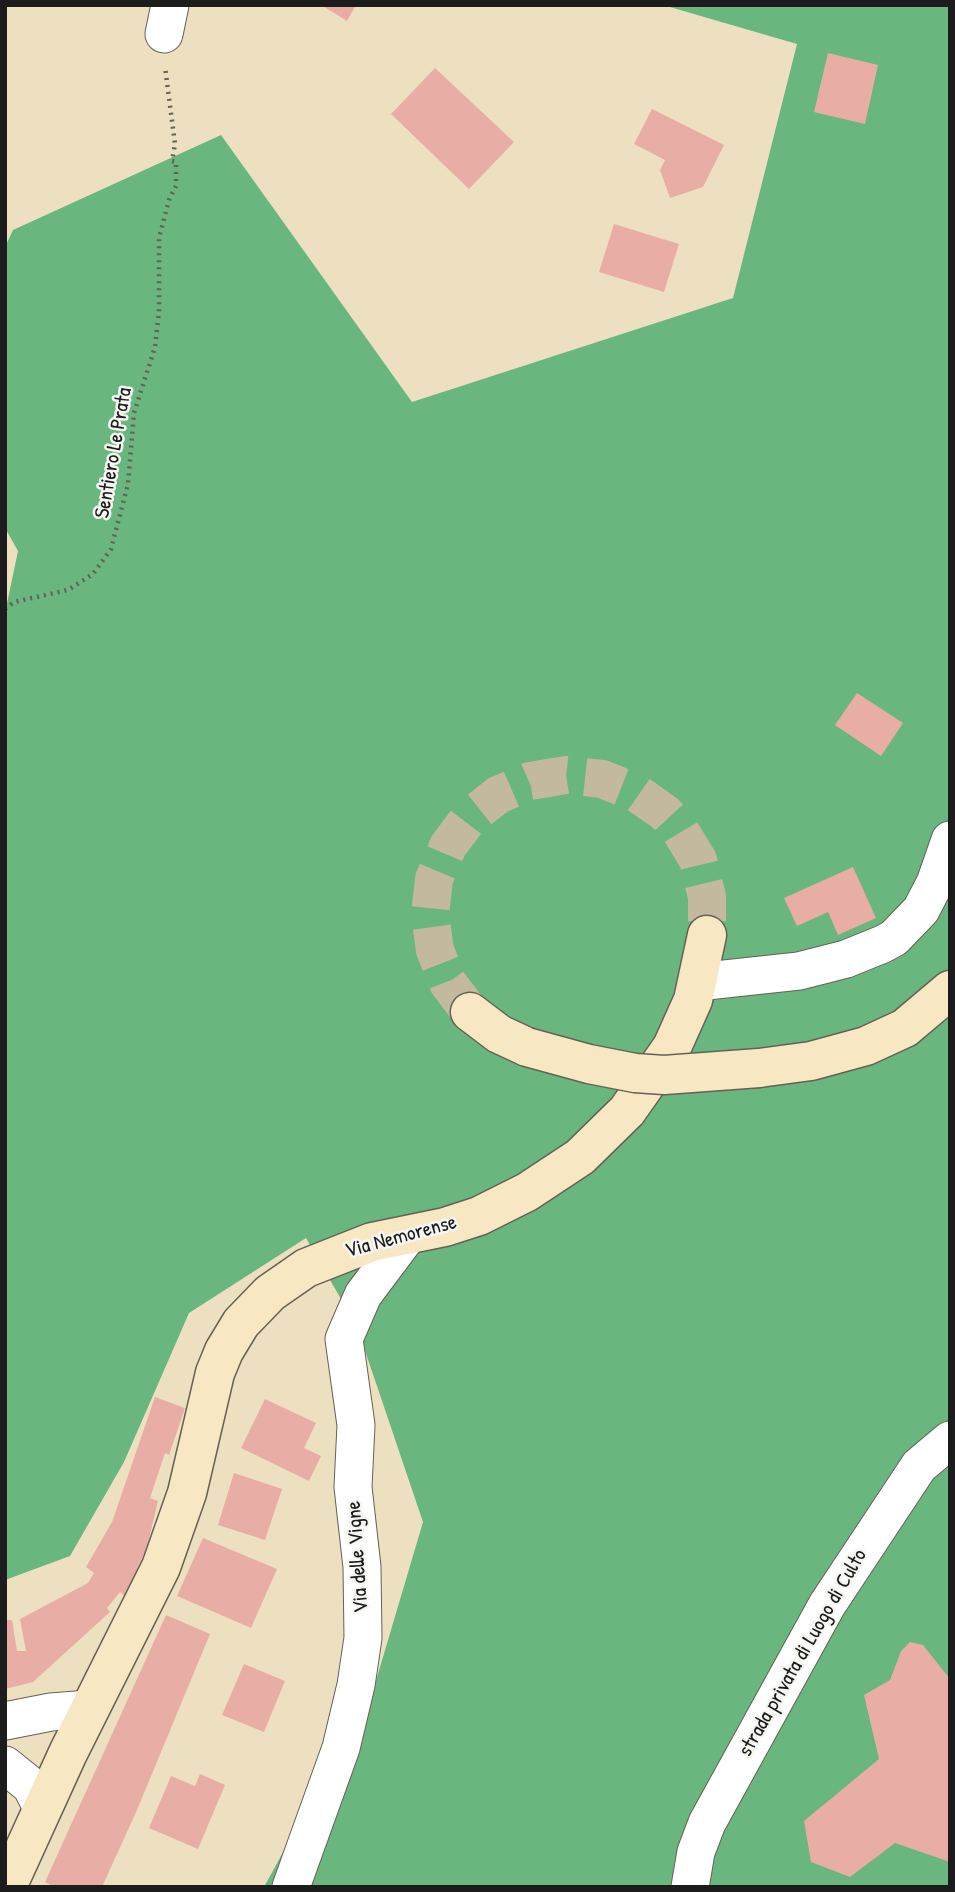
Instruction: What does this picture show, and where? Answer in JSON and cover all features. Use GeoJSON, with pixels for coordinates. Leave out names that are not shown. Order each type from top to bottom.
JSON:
{"type":"FeatureCollection","features":[{"type":"Feature","properties":{"kind":"main road","name":"Via Nemorense"},"geometry":{"type":"LineString","coordinates":[[7,1887],[42,1808],[142,1609],[169,1547],[187,1493],[215,1373],[223,1351],[241,1323],[270,1293],[306,1268],[354,1248],[462,1222],[502,1206],[580,1157],[627,1111],[663,1062],[683,1024],[697,982],[706,935]]}},
{"type":"Feature","properties":{"kind":"main road"},"geometry":{"type":"LineString","coordinates":[[478,1019],[527,1047],[589,1065],[635,1073],[664,1074],[759,1068],[811,1061],[866,1046],[905,1028],[950,990]]}},
{"type":"Feature","properties":{"kind":"street"},"geometry":{"type":"LineString","coordinates":[[697,982],[806,969],[846,959],[883,944],[894,937],[921,910],[932,890],[950,840]]}},
{"type":"Feature","properties":{"kind":"street","name":"Via delle Vigne"},"geometry":{"type":"LineString","coordinates":[[291,1887],[333,1774],[362,1654],[363,1578],[352,1470],[356,1425],[344,1339],[363,1295],[408,1235]]}},
{"type":"Feature","properties":{"kind":"street","name":"strada privata di Luogo di Culto"},"geometry":{"type":"LineString","coordinates":[[690,1887],[696,1852],[707,1823],[827,1605],[919,1466],[950,1440]]}},
{"type":"Feature","properties":{"kind":"street"},"geometry":{"type":"LineString","coordinates":[[5,1759],[14,1719],[89,1710]]}},
{"type":"Feature","properties":{"kind":"street"},"geometry":{"type":"LineString","coordinates":[[5,1765],[31,1786],[42,1808]]}},
{"type":"Feature","properties":{"kind":"path","name":"Sentiero Le Prata"},"geometry":{"type":"LineString","coordinates":[[5,609],[14,602],[68,590],[93,574],[111,549],[120,519],[128,484],[134,413],[155,347],[159,311],[159,239],[169,200],[176,186],[167,20]]}},
{"type":"Feature","properties":{"kind":"green space"},"geometry":{"type":"Polygon","coordinates":[[[663,5],[950,5],[950,1887],[264,1887],[375,1684],[423,1522],[357,1327],[306,1238],[189,1313],[124,1462],[70,1556],[5,1580],[5,613],[18,551],[5,528],[5,247],[13,230],[221,135],[412,402],[733,298],[797,44],[663,5]]]}},
{"type":"Feature","properties":{"kind":"building"},"geometry":{"type":"Polygon","coordinates":[[[321,5],[356,5],[347,21],[321,5]]]}},
{"type":"Feature","properties":{"kind":"building"},"geometry":{"type":"Polygon","coordinates":[[[828,53],[878,65],[865,124],[814,112],[828,53]]]}},
{"type":"Feature","properties":{"kind":"building"},"geometry":{"type":"Polygon","coordinates":[[[435,68],[514,142],[469,189],[391,114],[435,68]]]}},
{"type":"Feature","properties":{"kind":"building"},"geometry":{"type":"Polygon","coordinates":[[[652,109],[724,145],[703,187],[670,198],[660,170],[665,160],[634,144],[652,109]]]}},
{"type":"Feature","properties":{"kind":"building"},"geometry":{"type":"Polygon","coordinates":[[[614,224],[679,244],[664,292],[599,272],[614,224]]]}},
{"type":"Feature","properties":{"kind":"building"},"geometry":{"type":"Polygon","coordinates":[[[857,693],[903,723],[881,756],[835,725],[857,693]]]}},
{"type":"Feature","properties":{"kind":"building"},"geometry":{"type":"Polygon","coordinates":[[[853,867],[876,918],[838,935],[828,912],[797,926],[784,898],[853,867]]]}},
{"type":"Feature","properties":{"kind":"building"},"geometry":{"type":"Polygon","coordinates":[[[155,1397],[185,1408],[169,1455],[165,1453],[150,1498],[158,1501],[147,1547],[125,1596],[120,1592],[107,1608],[110,1612],[33,1682],[5,1689],[5,1620],[12,1620],[17,1651],[26,1651],[20,1619],[88,1583],[94,1573],[86,1567],[112,1522],[155,1397]]]}},
{"type":"Feature","properties":{"kind":"building"},"geometry":{"type":"Polygon","coordinates":[[[265,1399],[316,1423],[304,1448],[321,1456],[309,1481],[241,1448],[265,1399]]]}},
{"type":"Feature","properties":{"kind":"building"},"geometry":{"type":"Polygon","coordinates":[[[234,1473],[282,1489],[265,1540],[218,1525],[234,1473]]]}},
{"type":"Feature","properties":{"kind":"building"},"geometry":{"type":"Polygon","coordinates":[[[203,1538],[277,1569],[251,1628],[177,1596],[203,1538]]]}},
{"type":"Feature","properties":{"kind":"building"},"geometry":{"type":"Polygon","coordinates":[[[166,1615],[210,1634],[102,1887],[54,1887],[45,1882],[166,1615]]]}},
{"type":"Feature","properties":{"kind":"building"},"geometry":{"type":"Polygon","coordinates":[[[910,1642],[923,1645],[950,1679],[950,1862],[895,1843],[850,1877],[811,1862],[804,1821],[879,1759],[864,1695],[890,1680],[901,1651],[910,1642]]]}},
{"type":"Feature","properties":{"kind":"building"},"geometry":{"type":"Polygon","coordinates":[[[244,1664],[285,1681],[264,1732],[222,1715],[244,1664]]]}},
{"type":"Feature","properties":{"kind":"building"},"geometry":{"type":"Polygon","coordinates":[[[200,1774],[225,1785],[198,1849],[149,1828],[171,1776],[195,1786],[200,1774]]]}},
{"type":"Feature","properties":{"kind":"tunnel"},"geometry":{"type":"LineString","coordinates":[[470,1012],[448,983],[435,950],[430,915],[434,879],[448,846],[470,817],[498,795],[530,781],[566,775],[602,779],[635,792],[665,813],[678,827],[698,860],[707,897],[707,935]]}}]}
